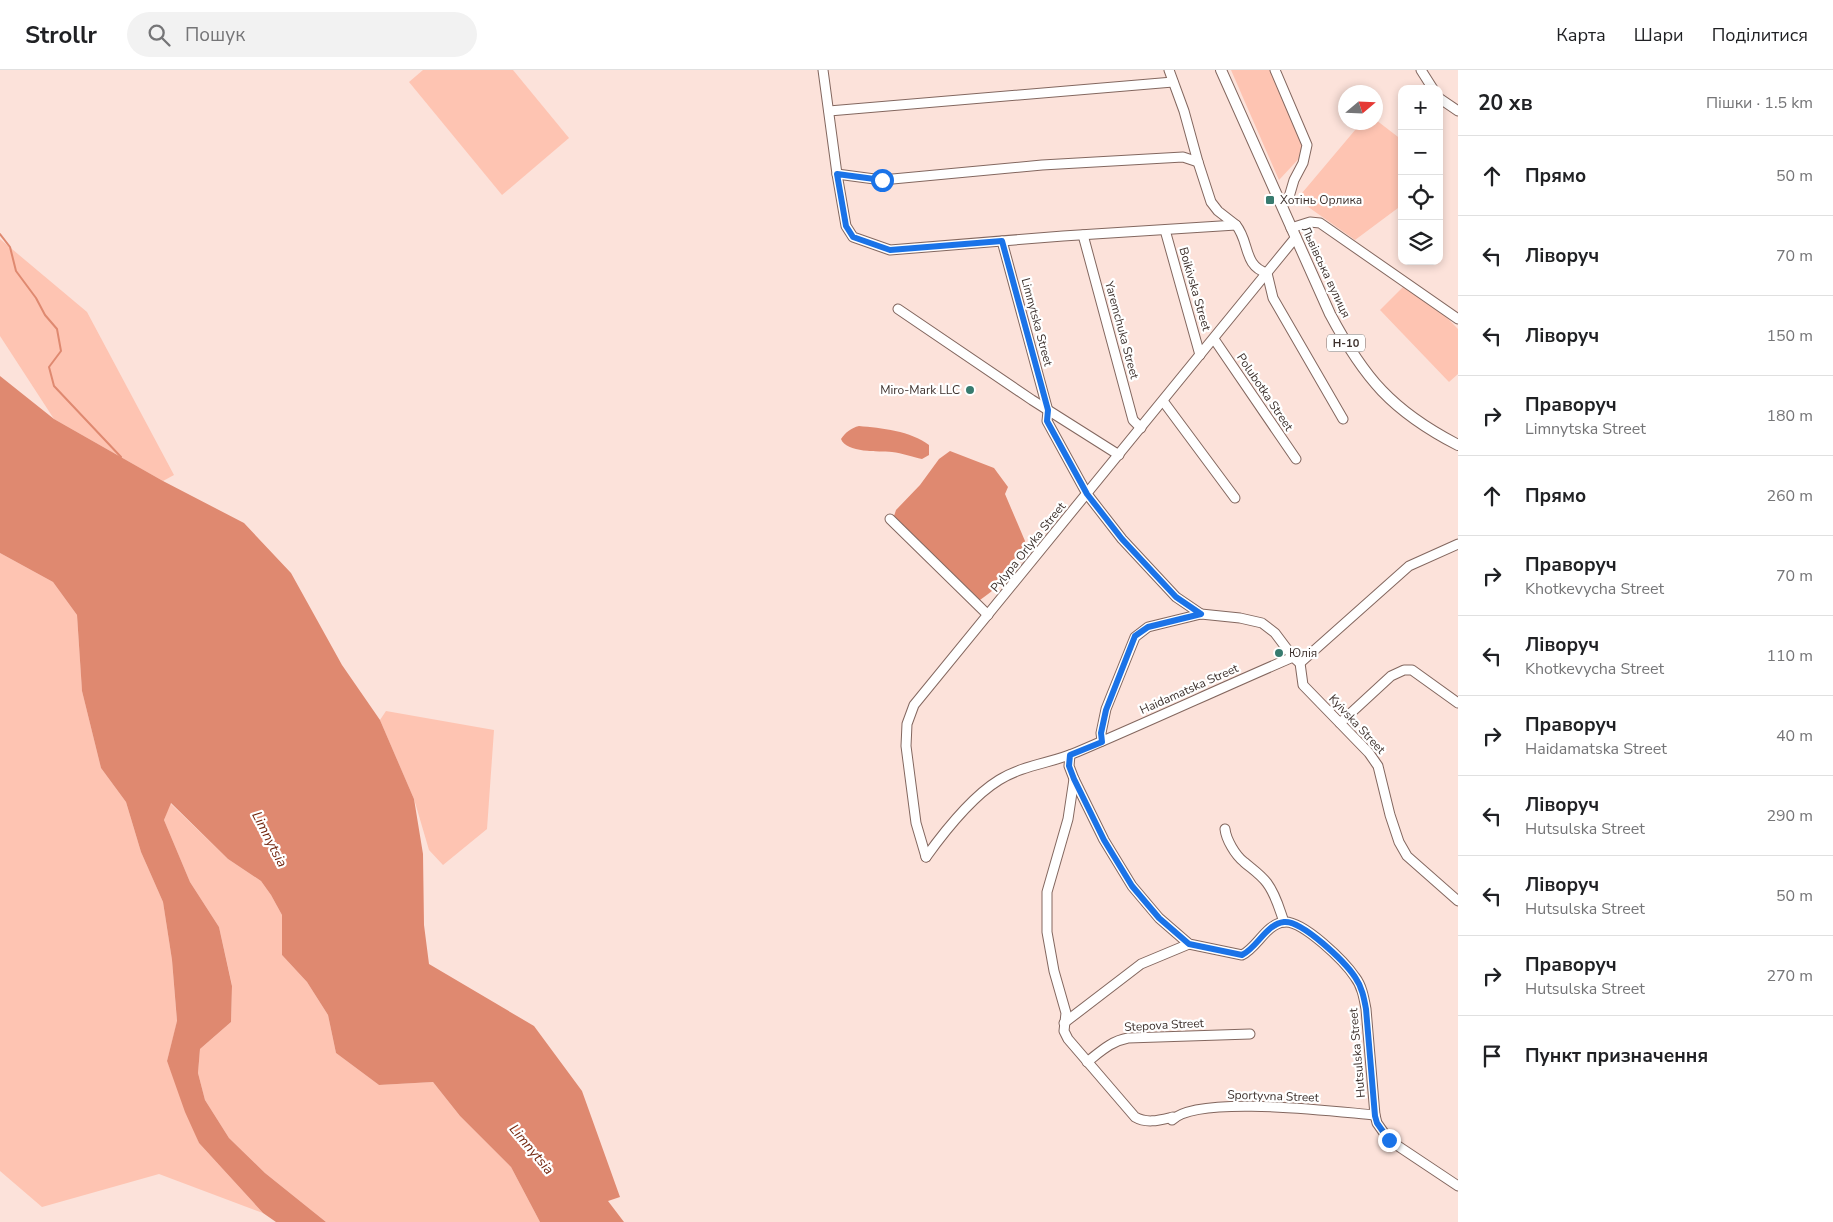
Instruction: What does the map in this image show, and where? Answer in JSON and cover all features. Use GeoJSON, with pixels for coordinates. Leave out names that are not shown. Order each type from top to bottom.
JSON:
{"type":"FeatureCollection","features":[{"type":"Feature","properties":{"kind":"main road","name":"Львівська вулиця"},"geometry":{"type":"LineString","coordinates":[[1220,70],[1334,321],[1347,344],[1365,372],[1401,410],[1420,424],[1458,445]]}},
{"type":"Feature","properties":{"kind":"street"},"geometry":{"type":"LineString","coordinates":[[823,70],[846,226],[853,237],[890,250],[1236,225]]}},
{"type":"Feature","properties":{"kind":"street"},"geometry":{"type":"LineString","coordinates":[[1169,70],[1184,110],[1211,202],[1218,211],[1243,233],[1251,262],[1258,270],[1267,273],[1273,298],[1343,419]]}},
{"type":"Feature","properties":{"kind":"street"},"geometry":{"type":"LineString","coordinates":[[1275,70],[1307,145],[1303,163],[1294,180],[1289,197],[1281,204]]}},
{"type":"Feature","properties":{"kind":"street"},"geometry":{"type":"LineString","coordinates":[[1421,70],[1430,85]]}},
{"type":"Feature","properties":{"kind":"street"},"geometry":{"type":"LineString","coordinates":[[829,111],[1173,82]]}},
{"type":"Feature","properties":{"kind":"street"},"geometry":{"type":"LineString","coordinates":[[1443,101],[1458,110]]}},
{"type":"Feature","properties":{"kind":"street"},"geometry":{"type":"LineString","coordinates":[[837,174],[882,180],[1042,165],[1183,156],[1198,162]]}},
{"type":"Feature","properties":{"kind":"street"},"geometry":{"type":"LineString","coordinates":[[1293,232],[1310,222],[1320,224],[1458,319]]}},
{"type":"Feature","properties":{"kind":"street","name":"Boikivska Street"},"geometry":{"type":"LineString","coordinates":[[1165,230],[1200,355]]}},
{"type":"Feature","properties":{"kind":"street","name":"Pylypa Orlyka Street"},"geometry":{"type":"LineString","coordinates":[[926,857],[916,823],[906,746],[908,724],[914,705],[1267,273],[1293,232]]}},
{"type":"Feature","properties":{"kind":"street","name":"Yaremchuka Street"},"geometry":{"type":"LineString","coordinates":[[1083,235],[1133,420],[1141,428]]}},
{"type":"Feature","properties":{"kind":"street","name":"Limnytska Street"},"geometry":{"type":"LineString","coordinates":[[1002,241],[1048,410],[1047,421],[1087,494],[1122,539],[1176,597],[1201,614]]}},
{"type":"Feature","properties":{"kind":"street"},"geometry":{"type":"LineString","coordinates":[[898,309],[1048,410],[1119,455]]}},
{"type":"Feature","properties":{"kind":"street","name":"Polubotka Street"},"geometry":{"type":"LineString","coordinates":[[1214,339],[1296,459]]}},
{"type":"Feature","properties":{"kind":"street"},"geometry":{"type":"LineString","coordinates":[[1163,401],[1236,498]]}},
{"type":"Feature","properties":{"kind":"street"},"geometry":{"type":"LineString","coordinates":[[890,519],[908,534],[988,616]]}},
{"type":"Feature","properties":{"kind":"street","name":"Haidamatska Street"},"geometry":{"type":"LineString","coordinates":[[926,857],[980,794],[998,780],[1014,771],[1070,755],[1296,660],[1409,566],[1458,544]]}},
{"type":"Feature","properties":{"kind":"street"},"geometry":{"type":"LineString","coordinates":[[1102,742],[1101,733],[1106,710],[1135,636],[1148,627],[1201,614],[1240,618],[1262,623],[1275,633],[1296,660]]}},
{"type":"Feature","properties":{"kind":"street","name":"Kyivska Street"},"geometry":{"type":"LineString","coordinates":[[1296,660],[1303,685],[1369,753],[1378,766],[1393,824],[1399,842],[1407,856],[1458,901]]}},
{"type":"Feature","properties":{"kind":"street"},"geometry":{"type":"LineString","coordinates":[[1340,723],[1391,676],[1404,670],[1412,670],[1458,702]]}},
{"type":"Feature","properties":{"kind":"street"},"geometry":{"type":"LineString","coordinates":[[1070,755],[1069,766],[1074,779],[1104,840],[1132,886],[1159,918],[1189,944],[1242,955],[1271,929],[1284,922],[1268,884],[1256,870],[1240,858],[1225,835],[1225,829]]}},
{"type":"Feature","properties":{"kind":"street","name":"Sportyvna Street"},"geometry":{"type":"LineString","coordinates":[[1074,779],[1068,819],[1046,892],[1047,932],[1054,971],[1066,1012],[1064,1031],[1068,1039],[1134,1117],[1142,1121],[1157,1121],[1214,1106],[1296,1108],[1375,1116]]}},
{"type":"Feature","properties":{"kind":"street","name":"Hutsulska Street"},"geometry":{"type":"LineString","coordinates":[[1284,922],[1300,926],[1322,942],[1355,976],[1363,992],[1377,1123],[1389,1140],[1458,1186]]}},
{"type":"Feature","properties":{"kind":"street"},"geometry":{"type":"LineString","coordinates":[[1064,1023],[1142,964],[1189,944]]}},
{"type":"Feature","properties":{"kind":"street","name":"Stepova Street"},"geometry":{"type":"LineString","coordinates":[[1087,1062],[1106,1047],[1119,1040],[1128,1038],[1250,1034]]}},
{"type":"Feature","properties":{"kind":"shaded area"},"geometry":{"type":"Polygon","coordinates":[[[423,70],[513,70],[569,138],[502,195],[409,82],[423,70]]]}},
{"type":"Feature","properties":{"kind":"shaded area"},"geometry":{"type":"Polygon","coordinates":[[[1231,70],[1271,70],[1306,151],[1279,180],[1231,70]]]}},
{"type":"Feature","properties":{"kind":"shaded area"},"geometry":{"type":"Polygon","coordinates":[[[1383,125],[1398,137],[1398,208],[1355,240],[1297,199],[1355,130],[1383,130],[1383,125]]]}},
{"type":"Feature","properties":{"kind":"shaded area"},"geometry":{"type":"Polygon","coordinates":[[[0,239],[87,312],[174,475],[163,481],[54,419],[0,336],[0,239]]]}},
{"type":"Feature","properties":{"kind":"shaded area"},"geometry":{"type":"Polygon","coordinates":[[[1410,280],[1458,329],[1458,374],[1449,382],[1380,310],[1410,280]]]}},
{"type":"Feature","properties":{"kind":"shaded area"},"geometry":{"type":"Polygon","coordinates":[[[0,553],[53,582],[77,615],[82,691],[101,768],[126,802],[141,852],[163,902],[172,960],[177,1022],[167,1061],[199,1143],[263,1213],[159,1174],[42,1207],[0,1171],[0,553]]]}},
{"type":"Feature","properties":{"kind":"shaded area"},"geometry":{"type":"Polygon","coordinates":[[[386,711],[494,730],[487,829],[443,865],[429,850],[414,799],[380,720],[386,711]]]}},
{"type":"Feature","properties":{"kind":"shaded area"},"geometry":{"type":"Polygon","coordinates":[[[170,803],[228,859],[261,881],[271,895],[282,915],[282,955],[307,982],[328,1015],[336,1053],[379,1085],[433,1082],[460,1116],[511,1167],[540,1222],[326,1222],[265,1173],[229,1138],[205,1100],[198,1073],[200,1049],[231,1022],[232,985],[219,927],[190,882],[164,820],[170,803]]]}},
{"type":"Feature","properties":{"kind":"water","name":"Limnytsia"},"geometry":{"type":"Polygon","coordinates":[[[0,376],[54,419],[163,481],[244,523],[291,573],[342,665],[380,720],[414,799],[423,854],[424,925],[429,964],[534,1026],[582,1091],[620,1197],[608,1201],[624,1222],[540,1222],[511,1167],[460,1116],[433,1082],[379,1085],[336,1053],[328,1015],[307,982],[282,955],[282,915],[271,895],[261,881],[228,859],[171,803],[164,820],[190,882],[219,927],[232,986],[231,1022],[200,1049],[198,1073],[205,1100],[229,1138],[265,1173],[326,1222],[276,1222],[263,1213],[199,1143],[185,1112],[167,1061],[177,1021],[172,960],[163,902],[141,852],[126,802],[101,768],[82,691],[77,615],[53,582],[0,553],[0,376]]]}},
{"type":"Feature","properties":{"kind":"water"},"geometry":{"type":"Polygon","coordinates":[[[859,426],[886,429],[914,436],[929,445],[929,455],[922,459],[896,453],[856,449],[844,444],[841,439],[851,429],[859,426]]]}},
{"type":"Feature","properties":{"kind":"water"},"geometry":{"type":"Polygon","coordinates":[[[950,451],[994,468],[1008,487],[1005,494],[1025,541],[1021,554],[1011,561],[1004,579],[996,588],[980,600],[894,516],[896,510],[920,485],[939,459],[950,451]]]}},
{"type":"Feature","properties":{"kind":"waterway"},"geometry":{"type":"LineString","coordinates":[[0,234],[10,247],[16,271],[36,298],[45,315],[57,329],[61,351],[49,367],[54,386],[121,457]]}},
{"type":"Feature","properties":{"kind":"place","name":"Хотінь Орлика"},"geometry":{"type":"Point","coordinates":[1270,200]}},
{"type":"Feature","properties":{"kind":"place","name":"Miro-Mark LLC"},"geometry":{"type":"Point","coordinates":[970,390]}},
{"type":"Feature","properties":{"kind":"place","name":"Юлія"},"geometry":{"type":"Point","coordinates":[1279,653]}},
{"type":"Feature","properties":{"kind":"route"},"geometry":{"type":"LineString","coordinates":[[882,180],[837,174],[846,226],[853,237],[890,250],[1002,241],[1048,410],[1047,421],[1060,447],[1087,494],[1122,539],[1176,597],[1201,614],[1159,623],[1148,627],[1135,636],[1106,710],[1101,733],[1102,742],[1070,755],[1069,766],[1074,779],[1104,840],[1132,886],[1159,918],[1189,944],[1242,955],[1271,929],[1284,922],[1300,926],[1322,942],[1355,976],[1363,992],[1366,1009],[1375,1116],[1377,1123],[1389,1140]]}}]}
